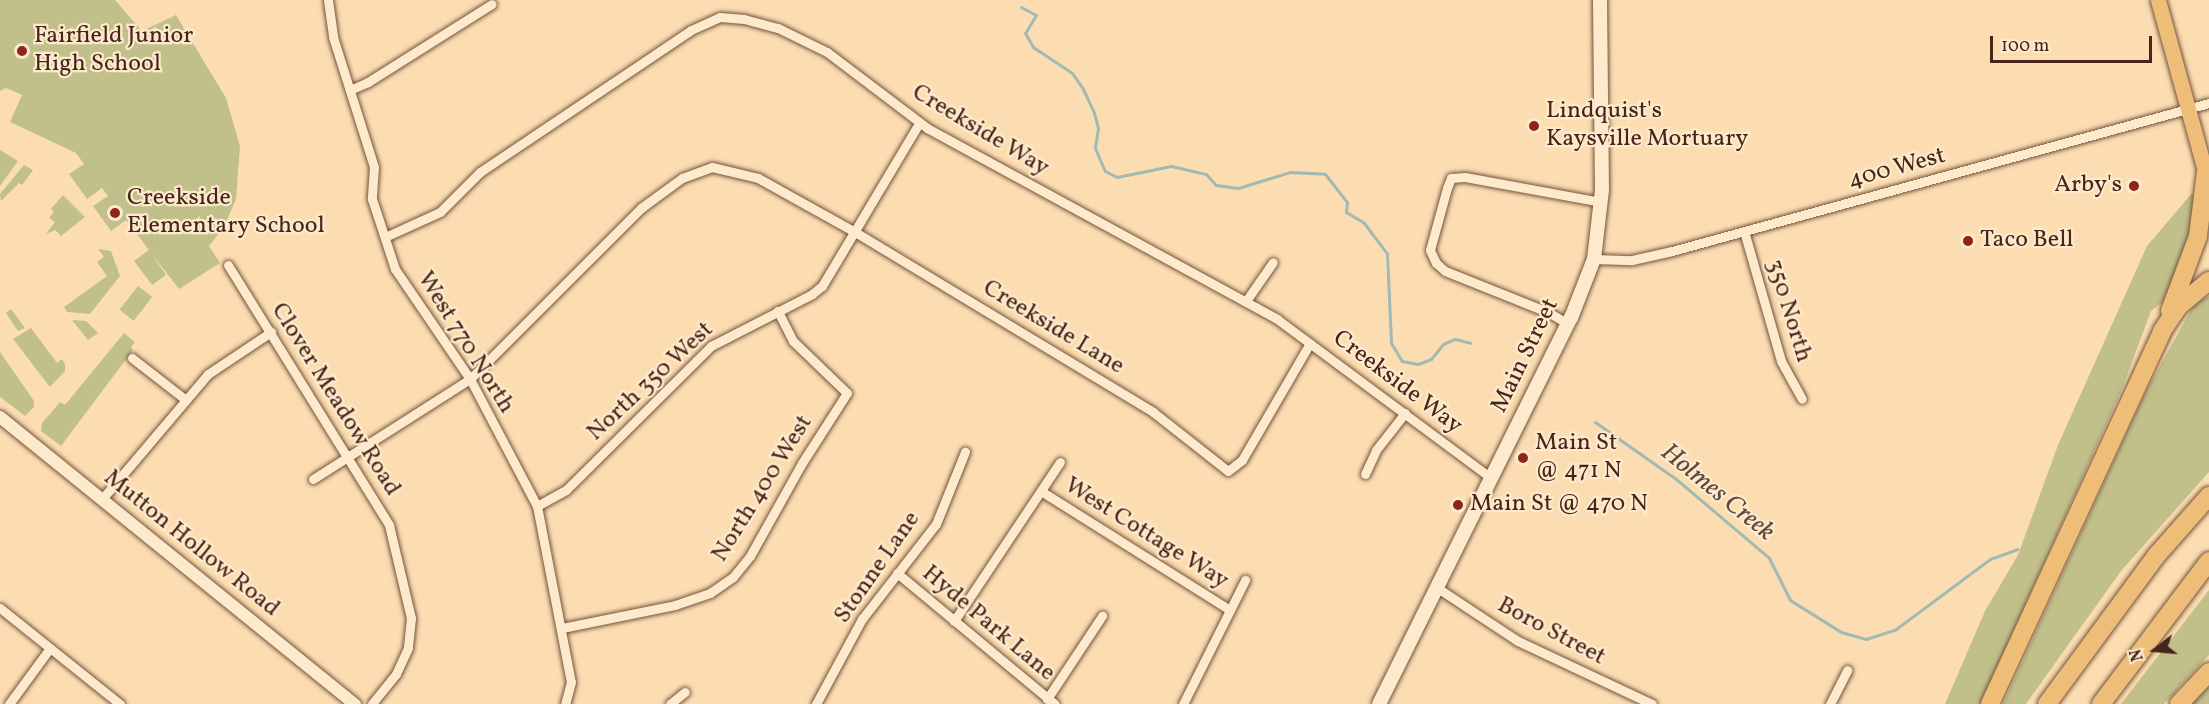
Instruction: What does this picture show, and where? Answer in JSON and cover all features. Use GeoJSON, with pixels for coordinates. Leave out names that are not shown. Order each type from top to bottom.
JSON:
{"type":"FeatureCollection","features":[{"type":"Feature","properties":{"kind":"highway"},"geometry":{"type":"LineString","coordinates":[[1990,704],[2162,331],[2198,236],[2207,178]]}},
{"type":"Feature","properties":{"kind":"highway"},"geometry":{"type":"LineString","coordinates":[[2162,331],[2180,306],[2209,281]]}},
{"type":"Feature","properties":{"kind":"highway"},"geometry":{"type":"LineString","coordinates":[[2047,704],[2157,556],[2209,496]]}},
{"type":"Feature","properties":{"kind":"highway"},"geometry":{"type":"LineString","coordinates":[[2101,704],[2209,561]]}},
{"type":"Feature","properties":{"kind":"highway"},"geometry":{"type":"LineString","coordinates":[[2179,704],[2209,672]]}},
{"type":"Feature","properties":{"kind":"main road","name":"Main Street"},"geometry":{"type":"LineString","coordinates":[[1379,704],[1568,324],[1594,259],[1601,202],[1600,0]]}},
{"type":"Feature","properties":{"kind":"main road"},"geometry":{"type":"LineString","coordinates":[[2158,0],[2207,178]]}},
{"type":"Feature","properties":{"kind":"street","name":"West 770 North"},"geometry":{"type":"LineString","coordinates":[[328,0],[333,37],[374,167],[372,199],[406,288],[470,379],[537,506],[571,682],[566,704]]}},
{"type":"Feature","properties":{"kind":"street"},"geometry":{"type":"LineString","coordinates":[[350,90],[368,82],[492,4]]}},
{"type":"Feature","properties":{"kind":"street","name":"Creekside Way"},"geometry":{"type":"LineString","coordinates":[[385,237],[440,212],[480,172],[549,123],[691,30],[720,17],[778,28],[827,52],[919,123],[1246,301],[1311,343],[1490,477]]}},
{"type":"Feature","properties":{"kind":"street","name":"400 West"},"geometry":{"type":"LineString","coordinates":[[1594,259],[1632,260],[2209,103]]}},
{"type":"Feature","properties":{"kind":"street","name":"North 350 West"},"geometry":{"type":"LineString","coordinates":[[537,506],[566,490],[711,346],[822,286],[919,123]]}},
{"type":"Feature","properties":{"kind":"street","name":"Creekside Lane"},"geometry":{"type":"LineString","coordinates":[[470,379],[641,208],[682,178],[712,167],[758,178],[855,232],[1153,412],[1228,471],[1242,460],[1311,343]]}},
{"type":"Feature","properties":{"kind":"street"},"geometry":{"type":"LineString","coordinates":[[1568,324],[1550,313],[1445,271],[1436,263],[1430,250],[1451,178],[1465,177],[1601,202]]}},
{"type":"Feature","properties":{"kind":"street","name":"350 North"},"geometry":{"type":"LineString","coordinates":[[1744,231],[1781,361],[1802,399]]}},
{"type":"Feature","properties":{"kind":"street"},"geometry":{"type":"LineString","coordinates":[[1246,301],[1273,262]]}},
{"type":"Feature","properties":{"kind":"street","name":"Clover Meadow Road"},"geometry":{"type":"LineString","coordinates":[[228,265],[377,501],[400,561],[411,618],[408,648],[396,674],[372,704]]}},
{"type":"Feature","properties":{"kind":"street","name":"North 400 West"},"geometry":{"type":"LineString","coordinates":[[562,628],[675,605],[710,592],[733,578],[847,393],[793,341],[778,311]]}},
{"type":"Feature","properties":{"kind":"street"},"geometry":{"type":"LineString","coordinates":[[102,499],[186,400],[223,361],[271,332]]}},
{"type":"Feature","properties":{"kind":"street"},"geometry":{"type":"LineString","coordinates":[[132,358],[186,400]]}},
{"type":"Feature","properties":{"kind":"street"},"geometry":{"type":"LineString","coordinates":[[313,478],[470,379]]}},
{"type":"Feature","properties":{"kind":"street"},"geometry":{"type":"LineString","coordinates":[[1365,474],[1376,450],[1405,413]]}},
{"type":"Feature","properties":{"kind":"street","name":"Mutton Hollow Road"},"geometry":{"type":"LineString","coordinates":[[0,417],[355,704]]}},
{"type":"Feature","properties":{"kind":"street","name":"Stonne Lane"},"geometry":{"type":"LineString","coordinates":[[816,704],[862,619],[936,524],[965,452]]}},
{"type":"Feature","properties":{"kind":"street"},"geometry":{"type":"LineString","coordinates":[[954,621],[1060,462]]}},
{"type":"Feature","properties":{"kind":"street","name":"West Cottage Way"},"geometry":{"type":"LineString","coordinates":[[1041,491],[1230,610]]}},
{"type":"Feature","properties":{"kind":"street","name":"Hyde Park Lane"},"geometry":{"type":"LineString","coordinates":[[897,573],[1051,701]]}},
{"type":"Feature","properties":{"kind":"street"},"geometry":{"type":"LineString","coordinates":[[1183,704],[1245,580]]}},
{"type":"Feature","properties":{"kind":"street","name":"Boro Street"},"geometry":{"type":"LineString","coordinates":[[1436,587],[1518,641],[1652,704]]}},
{"type":"Feature","properties":{"kind":"street"},"geometry":{"type":"LineString","coordinates":[[0,608],[120,704]]}},
{"type":"Feature","properties":{"kind":"street"},"geometry":{"type":"LineString","coordinates":[[1051,701],[1102,616]]}},
{"type":"Feature","properties":{"kind":"street"},"geometry":{"type":"LineString","coordinates":[[9,704],[50,648]]}},
{"type":"Feature","properties":{"kind":"street"},"geometry":{"type":"LineString","coordinates":[[1830,704],[1847,670]]}},
{"type":"Feature","properties":{"kind":"street"},"geometry":{"type":"LineString","coordinates":[[670,704],[685,692]]}},
{"type":"Feature","properties":{"kind":"shaded area"},"geometry":{"type":"Polygon","coordinates":[[[0,0],[115,0],[142,31],[176,15],[226,98],[240,146],[236,199],[224,227],[209,246],[220,263],[179,289],[152,254],[166,275],[152,285],[134,261],[149,250],[126,220],[111,231],[93,206],[108,196],[102,188],[87,199],[69,174],[84,164],[76,153],[10,122],[22,95],[6,88],[0,91],[0,0]]]}},
{"type":"Feature","properties":{"kind":"shaded area"},"geometry":{"type":"Polygon","coordinates":[[[0,150],[18,161],[0,186],[0,150]]]}},
{"type":"Feature","properties":{"kind":"shaded area"},"geometry":{"type":"Polygon","coordinates":[[[24,165],[33,170],[22,185],[19,183],[1,201],[0,194],[24,165]]]}},
{"type":"Feature","properties":{"kind":"shaded area"},"geometry":{"type":"Polygon","coordinates":[[[2192,193],[2196,204],[2185,256],[2163,302],[2151,311],[2122,389],[1981,704],[1945,704],[1985,611],[2018,555],[2058,445],[2147,246],[2192,193]]]}},
{"type":"Feature","properties":{"kind":"shaded area"},"geometry":{"type":"Polygon","coordinates":[[[63,195],[85,217],[61,236],[55,230],[46,234],[55,222],[49,218],[54,212],[51,209],[63,195]]]}},
{"type":"Feature","properties":{"kind":"shaded area"},"geometry":{"type":"Polygon","coordinates":[[[98,249],[111,251],[120,276],[90,314],[67,312],[64,307],[107,276],[97,262],[104,257],[98,249]]]}},
{"type":"Feature","properties":{"kind":"shaded area"},"geometry":{"type":"Polygon","coordinates":[[[138,286],[152,297],[134,321],[120,310],[138,286]]]}},
{"type":"Feature","properties":{"kind":"shaded area"},"geometry":{"type":"Polygon","coordinates":[[[2209,296],[2209,472],[2121,571],[2026,704],[2003,704],[2145,393],[2195,303],[2209,296]]]}},
{"type":"Feature","properties":{"kind":"shaded area"},"geometry":{"type":"Polygon","coordinates":[[[11,309],[25,328],[18,331],[6,313],[11,309]]]}},
{"type":"Feature","properties":{"kind":"shaded area"},"geometry":{"type":"Polygon","coordinates":[[[72,320],[86,321],[98,333],[88,340],[72,320]]]}},
{"type":"Feature","properties":{"kind":"shaded area"},"geometry":{"type":"Polygon","coordinates":[[[31,328],[57,363],[62,359],[65,364],[65,371],[50,387],[13,339],[31,328]]]}},
{"type":"Feature","properties":{"kind":"shaded area"},"geometry":{"type":"Polygon","coordinates":[[[124,333],[135,342],[131,347],[133,350],[61,446],[41,431],[42,423],[60,402],[65,405],[124,333]]]}},
{"type":"Feature","properties":{"kind":"shaded area"},"geometry":{"type":"Polygon","coordinates":[[[0,352],[34,401],[34,407],[25,416],[0,397],[0,352]]]}},
{"type":"Feature","properties":{"kind":"shaded area"},"geometry":{"type":"Polygon","coordinates":[[[2209,590],[2209,655],[2164,704],[2121,704],[2209,590]]]}},
{"type":"Feature","properties":{"kind":"shaded area"},"geometry":{"type":"Polygon","coordinates":[[[2209,687],[2209,704],[2191,704],[2209,687]]]}},
{"type":"Feature","properties":{"kind":"waterway","name":"Holmes Creek"},"geometry":{"type":"LineString","coordinates":[[1021,7],[1036,15],[1025,33],[1033,47],[1072,73],[1083,89],[1094,113],[1098,128],[1095,148],[1105,171],[1117,177],[1171,166],[1206,174],[1216,185],[1238,188],[1290,172],[1325,174],[1347,202],[1346,212],[1364,223],[1387,254],[1391,343],[1402,361],[1418,364],[1431,359],[1443,344],[1455,339],[1471,343]]}},
{"type":"Feature","properties":{"kind":"waterway","name":"Holmes Creek"},"geometry":{"type":"LineString","coordinates":[[1595,422],[1676,479],[1769,558],[1790,600],[1841,632],[1866,639],[1896,629],[1990,559],[2017,549]]}},
{"type":"Feature","properties":{"kind":"place","name":"Fairfield Junior High School"},"geometry":{"type":"Point","coordinates":[22,51]}},
{"type":"Feature","properties":{"kind":"place","name":"Lindquist's Kaysville Mortuary"},"geometry":{"type":"Point","coordinates":[1534,126]}},
{"type":"Feature","properties":{"kind":"place","name":"Arby's"},"geometry":{"type":"Point","coordinates":[2134,186]}},
{"type":"Feature","properties":{"kind":"place","name":"Creekside Elementary School"},"geometry":{"type":"Point","coordinates":[115,213]}},
{"type":"Feature","properties":{"kind":"place","name":"Taco Bell"},"geometry":{"type":"Point","coordinates":[1968,241]}},
{"type":"Feature","properties":{"kind":"place","name":"Main St @ 471 N"},"geometry":{"type":"Point","coordinates":[1523,458]}},
{"type":"Feature","properties":{"kind":"place","name":"Main St @ 470 N"},"geometry":{"type":"Point","coordinates":[1458,505]}}]}
